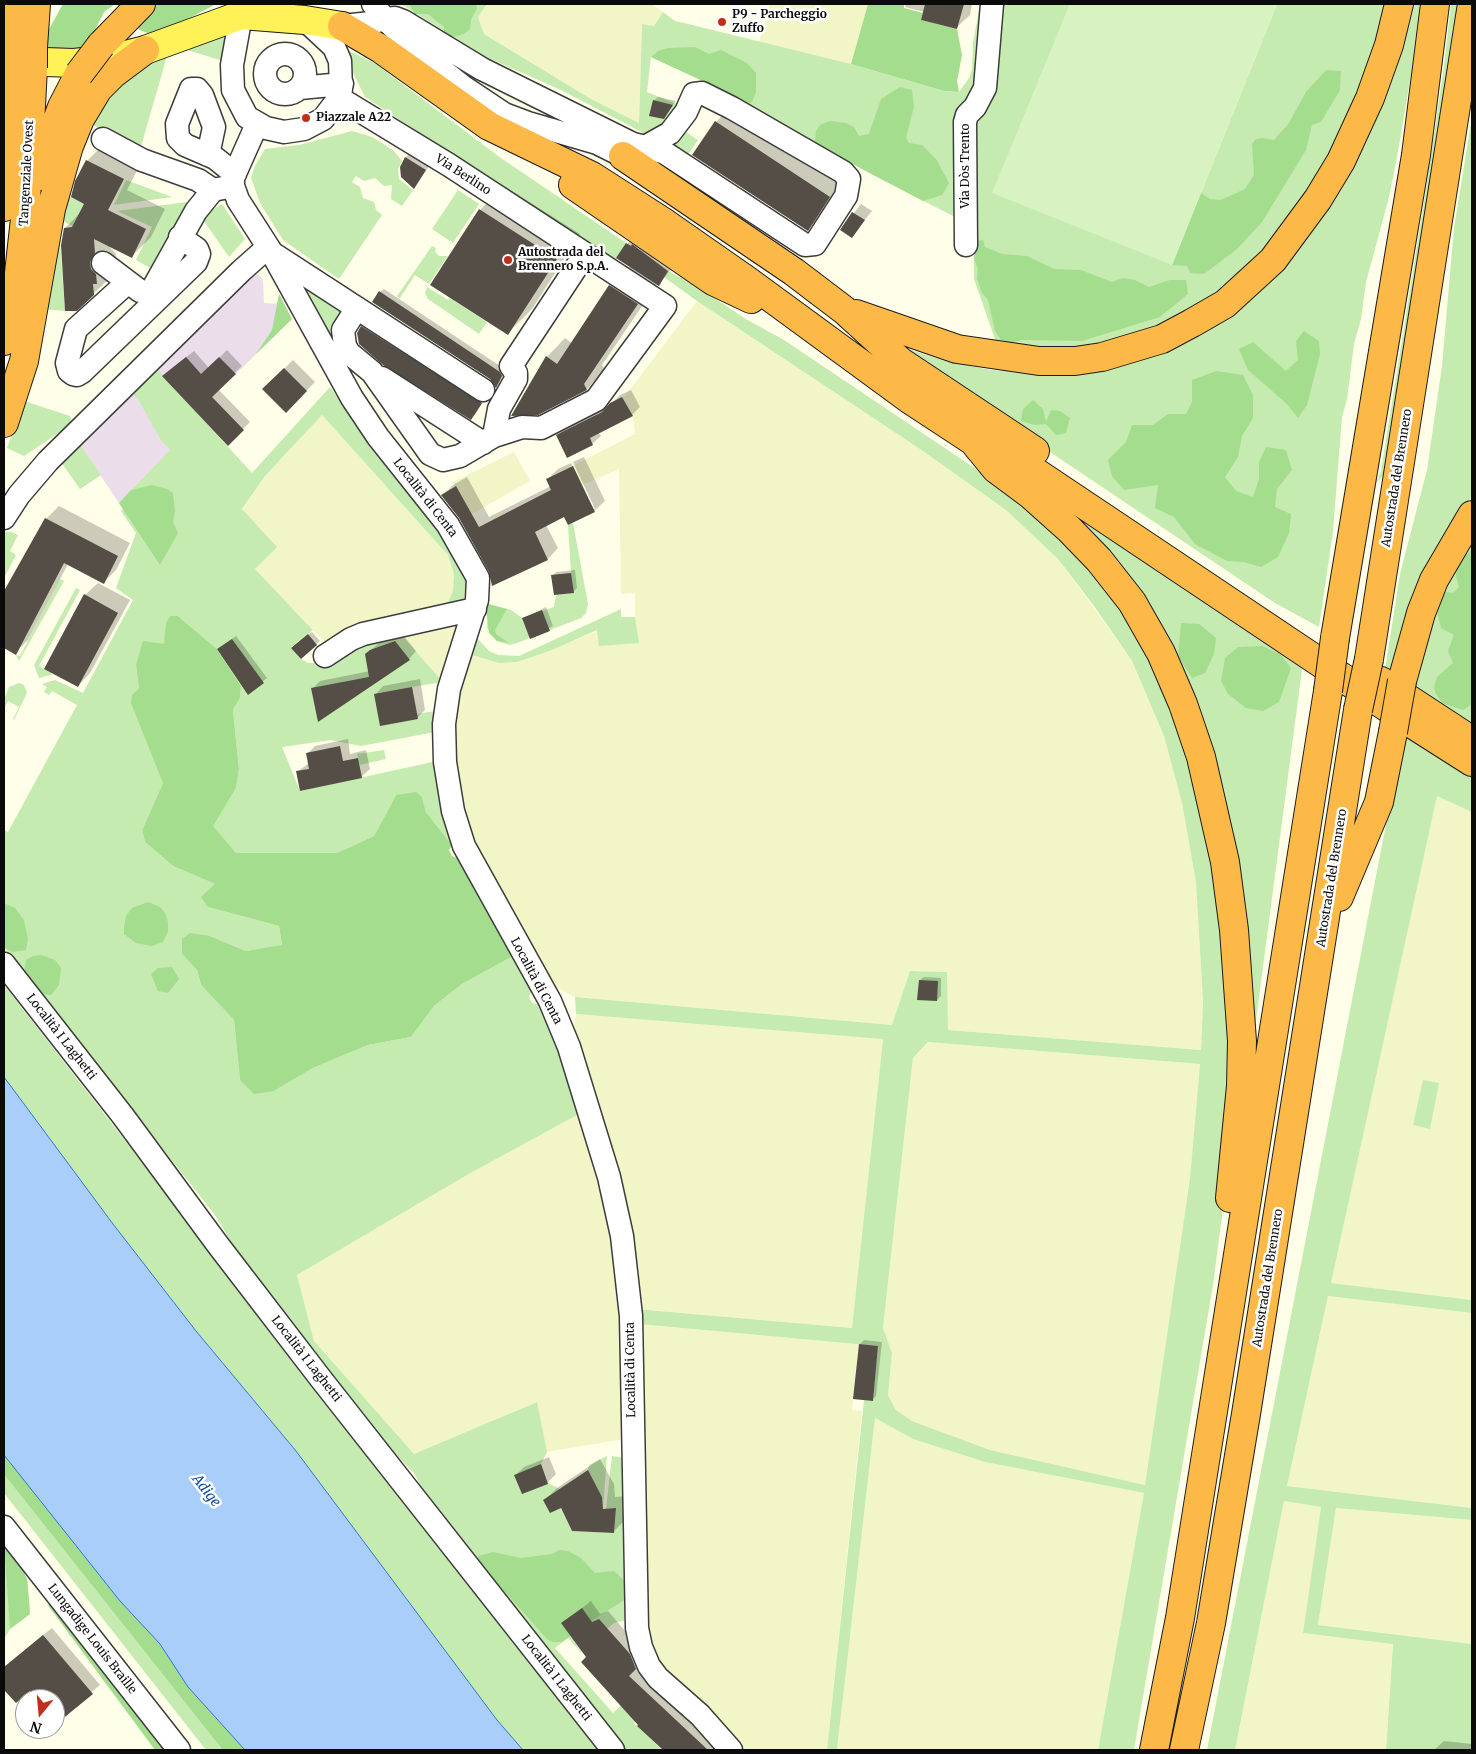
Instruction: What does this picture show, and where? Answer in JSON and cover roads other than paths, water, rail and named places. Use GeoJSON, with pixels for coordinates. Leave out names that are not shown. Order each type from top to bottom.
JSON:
{"type":"FeatureCollection","features":[{"type":"Feature","properties":{"kind":"highway","name":"Tangenziale Ovest"},"geometry":{"type":"LineString","coordinates":[[16,4],[27,56]]}},
{"type":"Feature","properties":{"kind":"highway","name":"Tangenziale Ovest"},"geometry":{"type":"LineString","coordinates":[[4,341],[18,282],[15,213],[27,56],[36,4]]}},
{"type":"Feature","properties":{"kind":"highway"},"geometry":{"type":"LineString","coordinates":[[15,213],[40,161],[62,107],[79,74],[101,45],[141,4]]}},
{"type":"Feature","properties":{"kind":"highway"},"geometry":{"type":"LineString","coordinates":[[844,310],[957,349],[1039,361],[1076,361],[1111,355],[1162,340],[1225,304],[1273,260],[1318,199],[1341,162],[1370,98],[1389,45],[1399,4]]}},
{"type":"Feature","properties":{"kind":"highway"},"geometry":{"type":"LineString","coordinates":[[1154,1750],[1180,1618],[1335,638],[1413,174],[1435,4]]}},
{"type":"Feature","properties":{"kind":"highway","name":"Autostrada del Brennero"},"geometry":{"type":"LineString","coordinates":[[1184,1750],[1210,1623],[1238,1461],[1472,4]]}},
{"type":"Feature","properties":{"kind":"highway"},"geometry":{"type":"LineString","coordinates":[[342,26],[381,49],[489,126],[519,142],[587,195],[713,280],[801,322],[909,399],[973,440],[1004,451],[1406,720],[1472,762]]}},
{"type":"Feature","properties":{"kind":"highway"},"geometry":{"type":"LineString","coordinates":[[4,423],[24,361],[51,209],[69,146],[80,119],[98,89],[113,74],[145,50]]}},
{"type":"Feature","properties":{"kind":"highway"},"geometry":{"type":"LineString","coordinates":[[519,142],[601,162],[768,274],[801,322]]}},
{"type":"Feature","properties":{"kind":"highway"},"geometry":{"type":"LineString","coordinates":[[634,151],[844,310],[901,362],[1472,740]]}},
{"type":"Feature","properties":{"kind":"highway"},"geometry":{"type":"LineString","coordinates":[[973,440],[996,469],[1031,495],[1069,529],[1099,560],[1132,602],[1161,654],[1183,704],[1201,757],[1225,862],[1234,930],[1242,1041],[1241,1086],[1233,1173],[1212,1322],[1217,1391]]}},
{"type":"Feature","properties":{"kind":"highway"},"geometry":{"type":"LineString","coordinates":[[1322,937],[1379,802],[1402,681],[1421,613],[1434,580],[1472,514]]}},
{"type":"Feature","properties":{"kind":"main road"},"geometry":{"type":"LineString","coordinates":[[27,56],[74,63],[110,59],[145,50],[245,9],[342,26]]}},
{"type":"Feature","properties":{"kind":"street"},"geometry":{"type":"LineString","coordinates":[[342,26],[353,17],[361,4]]}},
{"type":"Feature","properties":{"kind":"street","name":"Via Dòs Trento"},"geometry":{"type":"LineString","coordinates":[[966,245],[965,122],[967,115],[975,107],[985,88],[989,20],[992,4]]}},
{"type":"Feature","properties":{"kind":"street"},"geometry":{"type":"LineString","coordinates":[[245,9],[232,65],[232,90],[247,117],[265,127],[294,132],[323,119],[340,91],[340,61],[334,47],[325,36],[305,20]]}},
{"type":"Feature","properties":{"kind":"street"},"geometry":{"type":"LineString","coordinates":[[342,26],[371,23],[379,11]]}},
{"type":"Feature","properties":{"kind":"street"},"geometry":{"type":"LineString","coordinates":[[379,11],[417,50],[465,88],[504,114],[528,123],[598,143],[634,151],[665,153],[806,245],[811,246],[818,240],[849,188],[849,179],[842,172],[732,108],[698,92],[690,99],[686,112],[670,133],[634,151]]}},
{"type":"Feature","properties":{"kind":"street"},"geometry":{"type":"LineString","coordinates":[[379,11],[403,21],[482,69],[633,144],[634,151]]}},
{"type":"Feature","properties":{"kind":"street"},"geometry":{"type":"LineString","coordinates":[[128,282],[76,329],[67,363],[69,371],[78,375],[82,372],[151,300],[180,237],[196,211],[227,184],[290,90],[340,91]]}},
{"type":"Feature","properties":{"kind":"street","name":"Via Berlino"},"geometry":{"type":"LineString","coordinates":[[340,91],[449,166],[665,306],[596,400],[541,428],[522,427],[489,439]]}},
{"type":"Feature","properties":{"kind":"street"},"geometry":{"type":"LineString","coordinates":[[103,139],[142,160],[198,180],[227,184]]}},
{"type":"Feature","properties":{"kind":"street"},"geometry":{"type":"LineString","coordinates":[[208,154],[227,184]]}},
{"type":"Feature","properties":{"kind":"street","name":"Località di Centa"},"geometry":{"type":"LineString","coordinates":[[227,184],[270,250],[357,406],[378,437],[448,524],[462,546],[478,578],[475,609],[449,689],[444,724],[445,762],[453,812],[464,846],[550,1002],[569,1047],[609,1177],[622,1236],[631,1316],[636,1628],[641,1647],[649,1666],[658,1678],[700,1715],[731,1750]]}},
{"type":"Feature","properties":{"kind":"street"},"geometry":{"type":"LineString","coordinates":[[4,518],[31,479],[240,271],[270,250],[483,390]]}},
{"type":"Feature","properties":{"kind":"street"},"geometry":{"type":"LineString","coordinates":[[372,372],[430,454],[436,458],[450,460],[489,439],[499,409],[516,379],[516,373],[511,366],[585,254]]}},
{"type":"Feature","properties":{"kind":"street"},"geometry":{"type":"LineString","coordinates":[[104,263],[151,300]]}},
{"type":"Feature","properties":{"kind":"street"},"geometry":{"type":"LineString","coordinates":[[357,308],[344,330],[345,346],[350,353],[372,372],[489,439]]}},
{"type":"Feature","properties":{"kind":"street"},"geometry":{"type":"LineString","coordinates":[[325,656],[351,638],[363,634],[475,609]]}},
{"type":"Feature","properties":{"kind":"street","name":"Località I Laghetti"},"geometry":{"type":"LineString","coordinates":[[4,964],[123,1116],[315,1371],[613,1750]]}},
{"type":"Feature","properties":{"kind":"street","name":"Lungadige Louis Braille"},"geometry":{"type":"LineString","coordinates":[[4,1527],[179,1750]]}},
{"type":"Feature","properties":{"kind":"water","name":"Adige"},"geometry":{"type":"Polygon","coordinates":[[[4,1077],[113,1224],[196,1331],[296,1451],[497,1720],[523,1750],[245,1750],[188,1687],[160,1644],[120,1601],[4,1455],[4,1077]]]}},
{"type":"Feature","properties":{"kind":"place","name":"P9 - Parcheggio Zuffo"},"geometry":{"type":"Point","coordinates":[722,22]}},
{"type":"Feature","properties":{"kind":"place","name":"Piazzale A22"},"geometry":{"type":"Point","coordinates":[306,118]}},
{"type":"Feature","properties":{"kind":"place","name":"Autostrada del Brennero S.p.A."},"geometry":{"type":"Point","coordinates":[508,260]}}]}
